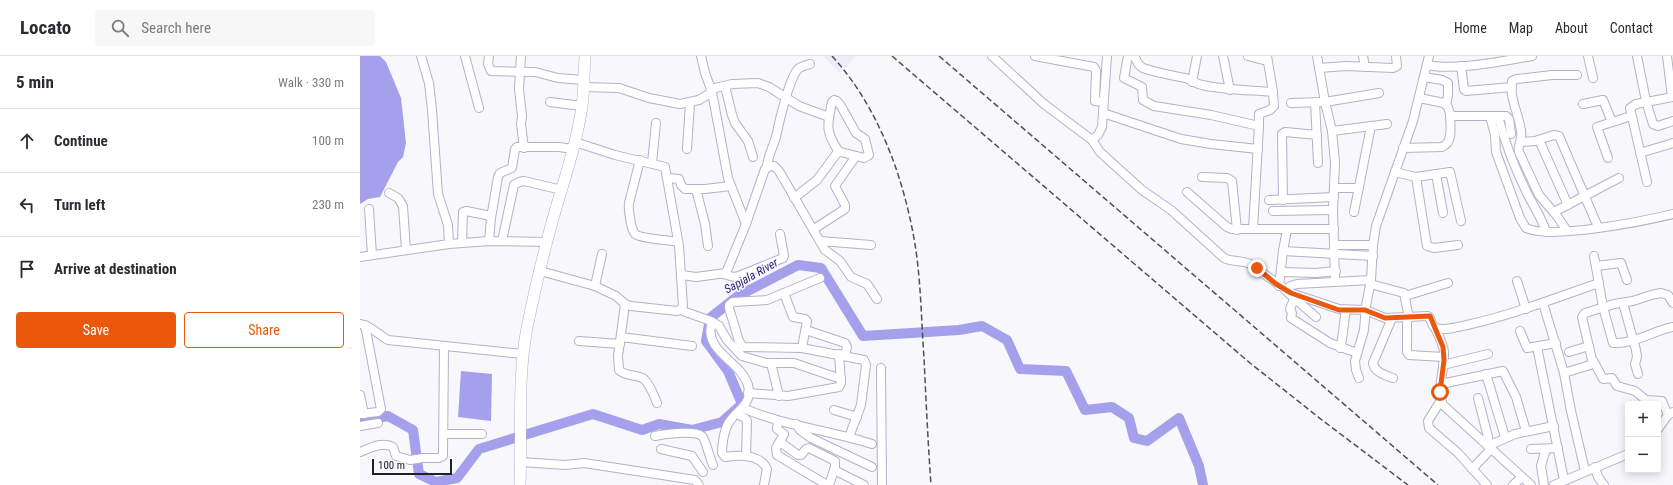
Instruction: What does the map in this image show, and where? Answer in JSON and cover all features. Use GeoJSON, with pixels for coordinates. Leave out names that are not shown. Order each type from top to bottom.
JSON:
{"type":"FeatureCollection","features":[{"type":"Feature","properties":{"kind":"highway"},"geometry":{"type":"LineString","coordinates":[[520,485],[520,392],[523,354],[540,271],[574,145],[582,106],[584,56]]}},
{"type":"Feature","properties":{"kind":"street"},"geometry":{"type":"LineString","coordinates":[[422,56],[429,83],[438,194],[448,225],[449,244]]}},
{"type":"Feature","properties":{"kind":"street"},"geometry":{"type":"LineString","coordinates":[[465,56],[479,108]]}},
{"type":"Feature","properties":{"kind":"street"},"geometry":{"type":"LineString","coordinates":[[489,56],[488,64],[491,71],[520,71],[583,84],[619,88],[660,101],[680,104],[699,100],[711,91],[725,86],[744,83],[758,83],[769,87],[799,106],[829,116]]}},
{"type":"Feature","properties":{"kind":"street"},"geometry":{"type":"LineString","coordinates":[[521,56],[520,97],[524,148]]}},
{"type":"Feature","properties":{"kind":"street"},"geometry":{"type":"LineString","coordinates":[[701,56],[711,91],[731,186],[746,224]]}},
{"type":"Feature","properties":{"kind":"street"},"geometry":{"type":"LineString","coordinates":[[992,56],[1044,104],[1092,140],[1100,152],[1129,178],[1150,196],[1171,210],[1224,258],[1228,260],[1244,261],[1250,264],[1316,317]]}},
{"type":"Feature","properties":{"kind":"street"},"geometry":{"type":"LineString","coordinates":[[1035,56],[1066,59],[1096,68],[1095,100],[1103,102]]}},
{"type":"Feature","properties":{"kind":"street"},"geometry":{"type":"LineString","coordinates":[[1092,140],[1098,135],[1102,127],[1107,56]]}},
{"type":"Feature","properties":{"kind":"street"},"geometry":{"type":"LineString","coordinates":[[1128,56],[1124,78],[1142,87],[1142,99],[1144,101],[1154,106],[1211,115],[1259,126]]}},
{"type":"Feature","properties":{"kind":"street"},"geometry":{"type":"LineString","coordinates":[[1134,56],[1139,66],[1143,68],[1173,76],[1188,78],[1192,82],[1201,85],[1230,90],[1273,92]]}},
{"type":"Feature","properties":{"kind":"street"},"geometry":{"type":"LineString","coordinates":[[1192,82],[1197,56]]}},
{"type":"Feature","properties":{"kind":"street"},"geometry":{"type":"LineString","coordinates":[[1224,56],[1230,90]]}},
{"type":"Feature","properties":{"kind":"street"},"geometry":{"type":"LineString","coordinates":[[1248,56],[1267,59],[1274,106],[1270,110],[1259,114],[1252,229]]}},
{"type":"Feature","properties":{"kind":"street"},"geometry":{"type":"LineString","coordinates":[[1317,56],[1332,131],[1335,162],[1335,281]]}},
{"type":"Feature","properties":{"kind":"street"},"geometry":{"type":"LineString","coordinates":[[1363,56],[1365,67]]}},
{"type":"Feature","properties":{"kind":"street"},"geometry":{"type":"LineString","coordinates":[[1319,68],[1395,67],[1397,64],[1396,56]]}},
{"type":"Feature","properties":{"kind":"street"},"geometry":{"type":"LineString","coordinates":[[1358,378],[1356,370],[1357,353],[1364,330],[1365,310],[1371,282],[1372,256],[1376,226],[1420,98],[1429,56]]}},
{"type":"Feature","properties":{"kind":"street"},"geometry":{"type":"LineString","coordinates":[[1427,65],[1444,67],[1461,66],[1482,59],[1532,56]]}},
{"type":"Feature","properties":{"kind":"street"},"geometry":{"type":"LineString","coordinates":[[1588,56],[1593,78]]}},
{"type":"Feature","properties":{"kind":"street"},"geometry":{"type":"LineString","coordinates":[[1637,56],[1646,101],[1654,126],[1673,121]]}},
{"type":"Feature","properties":{"kind":"street"},"geometry":{"type":"LineString","coordinates":[[1647,182],[1630,108],[1632,105],[1646,101],[1672,97],[1667,56]]}},
{"type":"Feature","properties":{"kind":"street"},"geometry":{"type":"LineString","coordinates":[[723,274],[730,268],[767,166],[786,99],[799,69],[810,64]]}},
{"type":"Feature","properties":{"kind":"street"},"geometry":{"type":"LineString","coordinates":[[1461,66],[1464,89],[1466,91],[1512,87]]}},
{"type":"Feature","properties":{"kind":"street"},"geometry":{"type":"LineString","coordinates":[[1567,231],[1554,212],[1539,195],[1519,152],[1518,147],[1521,142],[1521,129],[1516,114],[1512,81],[1517,79],[1552,75],[1577,75]]}},
{"type":"Feature","properties":{"kind":"street"},"geometry":{"type":"LineString","coordinates":[[1403,148],[1442,146],[1447,145],[1450,140],[1450,114],[1446,104],[1448,83],[1442,80],[1424,77]]}},
{"type":"Feature","properties":{"kind":"street"},"geometry":{"type":"LineString","coordinates":[[725,86],[735,123],[748,141],[753,157]]}},
{"type":"Feature","properties":{"kind":"street"},"geometry":{"type":"LineString","coordinates":[[1291,103],[1325,102],[1379,93]]}},
{"type":"Feature","properties":{"kind":"street"},"geometry":{"type":"LineString","coordinates":[[1420,98],[1446,104]]}},
{"type":"Feature","properties":{"kind":"street"},"geometry":{"type":"LineString","coordinates":[[836,100],[856,133],[866,142],[868,157],[864,158],[839,152],[828,132],[829,116],[832,102],[836,100]]}},
{"type":"Feature","properties":{"kind":"street"},"geometry":{"type":"LineString","coordinates":[[1583,104],[1603,100],[1612,122]]}},
{"type":"Feature","properties":{"kind":"street"},"geometry":{"type":"LineString","coordinates":[[550,102],[582,106]]}},
{"type":"Feature","properties":{"kind":"street"},"geometry":{"type":"LineString","coordinates":[[1315,102],[1318,163]]}},
{"type":"Feature","properties":{"kind":"street"},"geometry":{"type":"LineString","coordinates":[[687,149],[690,103]]}},
{"type":"Feature","properties":{"kind":"street"},"geometry":{"type":"LineString","coordinates":[[1103,113],[1180,139],[1258,149]]}},
{"type":"Feature","properties":{"kind":"street"},"geometry":{"type":"LineString","coordinates":[[1450,114],[1454,116],[1508,117],[1512,134]]}},
{"type":"Feature","properties":{"kind":"street"},"geometry":{"type":"LineString","coordinates":[[1494,116],[1496,152],[1520,218],[1526,228],[1546,232],[1567,231],[1673,214]]}},
{"type":"Feature","properties":{"kind":"street"},"geometry":{"type":"LineString","coordinates":[[1494,116],[1527,194],[1542,219],[1546,232]]}},
{"type":"Feature","properties":{"kind":"street"},"geometry":{"type":"LineString","coordinates":[[1608,158],[1597,127],[1631,116]]}},
{"type":"Feature","properties":{"kind":"street"},"geometry":{"type":"LineString","coordinates":[[652,163],[656,123]]}},
{"type":"Feature","properties":{"kind":"street"},"geometry":{"type":"LineString","coordinates":[[1332,131],[1387,124]]}},
{"type":"Feature","properties":{"kind":"street"},"geometry":{"type":"LineString","coordinates":[[1354,212],[1371,126]]}},
{"type":"Feature","properties":{"kind":"street"},"geometry":{"type":"LineString","coordinates":[[1283,200],[1282,134],[1285,132],[1317,135]]}},
{"type":"Feature","properties":{"kind":"street"},"geometry":{"type":"LineString","coordinates":[[1521,142],[1539,140],[1554,134],[1559,136],[1598,227]]}},
{"type":"Feature","properties":{"kind":"street"},"geometry":{"type":"LineString","coordinates":[[1539,140],[1568,205]]}},
{"type":"Feature","properties":{"kind":"street"},"geometry":{"type":"LineString","coordinates":[[1640,153],[1673,143]]}},
{"type":"Feature","properties":{"kind":"street"},"geometry":{"type":"LineString","coordinates":[[489,241],[491,216],[498,177],[500,173],[512,168],[515,149],[517,147],[559,147],[574,145],[665,167],[668,178],[682,275],[683,306],[680,310]]}},
{"type":"Feature","properties":{"kind":"street"},"geometry":{"type":"LineString","coordinates":[[794,198],[817,180],[839,152]]}},
{"type":"Feature","properties":{"kind":"street"},"geometry":{"type":"LineString","coordinates":[[814,230],[845,209],[845,205],[835,186],[856,156]]}},
{"type":"Feature","properties":{"kind":"street"},"geometry":{"type":"LineString","coordinates":[[640,160],[628,209],[634,231],[639,236],[678,242]]}},
{"type":"Feature","properties":{"kind":"street"},"geometry":{"type":"LineString","coordinates":[[767,166],[774,166],[779,171],[826,250],[845,267],[851,277],[867,284],[877,299]]}},
{"type":"Feature","properties":{"kind":"street"},"geometry":{"type":"LineString","coordinates":[[1395,172],[1416,177],[1450,172],[1461,221]]}},
{"type":"Feature","properties":{"kind":"street"},"geometry":{"type":"LineString","coordinates":[[1436,174],[1443,214]]}},
{"type":"Feature","properties":{"kind":"street"},"geometry":{"type":"LineString","coordinates":[[1416,177],[1427,246],[1434,248],[1458,245]]}},
{"type":"Feature","properties":{"kind":"street"},"geometry":{"type":"LineString","coordinates":[[668,178],[680,179],[684,189],[731,186]]}},
{"type":"Feature","properties":{"kind":"street"},"geometry":{"type":"LineString","coordinates":[[1202,178],[1227,178],[1232,181],[1237,230]]}},
{"type":"Feature","properties":{"kind":"street"},"geometry":{"type":"LineString","coordinates":[[1554,212],[1619,178]]}},
{"type":"Feature","properties":{"kind":"street"},"geometry":{"type":"LineString","coordinates":[[502,241],[514,185],[524,181],[562,190]]}},
{"type":"Feature","properties":{"kind":"street"},"geometry":{"type":"LineString","coordinates":[[1335,188],[1359,188]]}},
{"type":"Feature","properties":{"kind":"street"},"geometry":{"type":"LineString","coordinates":[[696,189],[705,224],[708,246]]}},
{"type":"Feature","properties":{"kind":"street"},"geometry":{"type":"LineString","coordinates":[[1187,192],[1227,227],[1237,230],[1334,229]]}},
{"type":"Feature","properties":{"kind":"street"},"geometry":{"type":"LineString","coordinates":[[389,193],[398,198],[403,206],[406,250]]}},
{"type":"Feature","properties":{"kind":"street"},"geometry":{"type":"LineString","coordinates":[[1269,200],[1334,197]]}},
{"type":"Feature","properties":{"kind":"street"},"geometry":{"type":"LineString","coordinates":[[369,209],[372,255]]}},
{"type":"Feature","properties":{"kind":"street"},"geometry":{"type":"LineString","coordinates":[[1273,211],[1334,210]]}},
{"type":"Feature","properties":{"kind":"street"},"geometry":{"type":"LineString","coordinates":[[462,243],[463,212],[466,211],[491,216]]}},
{"type":"Feature","properties":{"kind":"street"},"geometry":{"type":"LineString","coordinates":[[1283,289],[1281,272],[1287,229]]}},
{"type":"Feature","properties":{"kind":"street"},"geometry":{"type":"LineString","coordinates":[[682,275],[696,277],[723,274],[734,277],[783,258],[784,256],[780,234]]}},
{"type":"Feature","properties":{"kind":"street"},"geometry":{"type":"LineString","coordinates":[[360,257],[449,244],[489,241],[547,242]]}},
{"type":"Feature","properties":{"kind":"street"},"geometry":{"type":"LineString","coordinates":[[820,241],[871,245]]}},
{"type":"Feature","properties":{"kind":"street"},"geometry":{"type":"LineString","coordinates":[[1283,251],[1335,249],[1373,245]]}},
{"type":"Feature","properties":{"kind":"street"},"geometry":{"type":"LineString","coordinates":[[1335,249],[1372,256]]}},
{"type":"Feature","properties":{"kind":"street"},"geometry":{"type":"LineString","coordinates":[[595,286],[602,254]]}},
{"type":"Feature","properties":{"kind":"street"},"geometry":{"type":"LineString","coordinates":[[1594,256],[1603,307],[1612,341],[1616,343],[1633,340],[1673,327]]}},
{"type":"Feature","properties":{"kind":"street"},"geometry":{"type":"LineString","coordinates":[[1596,266],[1621,263],[1627,280]]}},
{"type":"Feature","properties":{"kind":"street"},"geometry":{"type":"LineString","coordinates":[[540,271],[595,286],[616,296],[625,304],[638,307],[680,310],[710,321],[719,326],[727,340],[742,356],[771,363],[794,363],[841,379]]}},
{"type":"Feature","properties":{"kind":"street"},"geometry":{"type":"LineString","coordinates":[[1281,272],[1316,273],[1336,271]]}},
{"type":"Feature","properties":{"kind":"street"},"geometry":{"type":"LineString","coordinates":[[820,278],[784,293],[759,301],[733,302],[728,308],[739,341],[743,347],[802,348],[842,354],[866,361],[863,393],[857,417],[849,437]]}},
{"type":"Feature","properties":{"kind":"street"},"geometry":{"type":"LineString","coordinates":[[1283,289],[1297,284],[1315,284],[1335,281],[1371,282],[1399,291],[1405,296],[1408,318],[1407,352],[1409,355],[1443,361],[1488,354]]}},
{"type":"Feature","properties":{"kind":"street"},"geometry":{"type":"LineString","coordinates":[[1517,281],[1526,309]]}},
{"type":"Feature","properties":{"kind":"street"},"geometry":{"type":"LineString","coordinates":[[1405,296],[1448,283]]}},
{"type":"Feature","properties":{"kind":"street"},"geometry":{"type":"LineString","coordinates":[[1435,328],[1459,327],[1475,324],[1526,309],[1599,283]]}},
{"type":"Feature","properties":{"kind":"street"},"geometry":{"type":"LineString","coordinates":[[1283,289],[1331,307],[1346,310],[1365,310],[1385,318],[1428,316],[1443,347],[1441,400],[1446,409],[1531,485]]}},
{"type":"Feature","properties":{"kind":"street"},"geometry":{"type":"LineString","coordinates":[[784,293],[793,317],[806,319],[806,330],[802,348]]}},
{"type":"Feature","properties":{"kind":"street"},"geometry":{"type":"LineString","coordinates":[[1661,426],[1671,414],[1662,401],[1646,400],[1636,391],[1617,386],[1612,378],[1603,379],[1594,362],[1583,315],[1603,307],[1661,293],[1668,295],[1673,303]]}},
{"type":"Feature","properties":{"kind":"street"},"geometry":{"type":"LineString","coordinates":[[1294,299],[1290,309],[1292,313],[1291,318],[1318,336],[1340,348],[1357,353]]}},
{"type":"Feature","properties":{"kind":"street"},"geometry":{"type":"LineString","coordinates":[[1543,303],[1564,373],[1585,471]]}},
{"type":"Feature","properties":{"kind":"street"},"geometry":{"type":"LineString","coordinates":[[1623,303],[1637,354],[1635,364],[1638,374]]}},
{"type":"Feature","properties":{"kind":"street"},"geometry":{"type":"LineString","coordinates":[[625,304],[620,341],[619,370],[622,374],[644,379],[648,383],[657,403]]}},
{"type":"Feature","properties":{"kind":"street"},"geometry":{"type":"LineString","coordinates":[[1340,348],[1346,310]]}},
{"type":"Feature","properties":{"kind":"street"},"geometry":{"type":"LineString","coordinates":[[1392,318],[1373,363],[1374,368],[1377,371],[1393,378]]}},
{"type":"Feature","properties":{"kind":"street"},"geometry":{"type":"LineString","coordinates":[[710,321],[711,338],[725,358],[746,378],[748,394],[746,404],[728,424],[722,449],[723,456]]}},
{"type":"Feature","properties":{"kind":"street"},"geometry":{"type":"LineString","coordinates":[[363,324],[388,340],[523,354]]}},
{"type":"Feature","properties":{"kind":"street"},"geometry":{"type":"LineString","coordinates":[[360,395],[362,414],[378,412],[381,409],[363,324]]}},
{"type":"Feature","properties":{"kind":"street"},"geometry":{"type":"LineString","coordinates":[[748,394],[779,396],[799,395],[841,386],[842,354],[847,347],[845,343],[806,330]]}},
{"type":"Feature","properties":{"kind":"street"},"geometry":{"type":"LineString","coordinates":[[1520,331],[1527,348],[1556,343]]}},
{"type":"Feature","properties":{"kind":"street"},"geometry":{"type":"LineString","coordinates":[[579,341],[620,341],[692,346]]}},
{"type":"Feature","properties":{"kind":"street"},"geometry":{"type":"LineString","coordinates":[[360,452],[373,447],[388,445],[393,447],[397,457],[415,459],[439,458],[444,456],[444,346]]}},
{"type":"Feature","properties":{"kind":"street"},"geometry":{"type":"LineString","coordinates":[[1569,352],[1590,346]]}},
{"type":"Feature","properties":{"kind":"street"},"geometry":{"type":"LineString","coordinates":[[1537,347],[1564,480]]}},
{"type":"Feature","properties":{"kind":"street"},"geometry":{"type":"LineString","coordinates":[[1564,373],[1591,366],[1594,362]]}},
{"type":"Feature","properties":{"kind":"street"},"geometry":{"type":"LineString","coordinates":[[771,363],[779,396]]}},
{"type":"Feature","properties":{"kind":"street"},"geometry":{"type":"LineString","coordinates":[[881,368],[882,485]]}},
{"type":"Feature","properties":{"kind":"street"},"geometry":{"type":"LineString","coordinates":[[1441,384],[1463,381],[1501,371],[1504,372],[1516,397],[1526,431]]}},
{"type":"Feature","properties":{"kind":"street"},"geometry":{"type":"LineString","coordinates":[[1486,374],[1505,437]]}},
{"type":"Feature","properties":{"kind":"street"},"geometry":{"type":"LineString","coordinates":[[1478,398],[1488,437],[1489,447]]}},
{"type":"Feature","properties":{"kind":"street"},"geometry":{"type":"LineString","coordinates":[[1441,400],[1428,421],[1428,426],[1458,453],[1487,485]]}},
{"type":"Feature","properties":{"kind":"street"},"geometry":{"type":"LineString","coordinates":[[834,410],[857,417]]}},
{"type":"Feature","properties":{"kind":"street"},"geometry":{"type":"LineString","coordinates":[[740,411],[849,437],[872,444]]}},
{"type":"Feature","properties":{"kind":"street"},"geometry":{"type":"LineString","coordinates":[[740,411],[742,416],[747,420],[746,456]]}},
{"type":"Feature","properties":{"kind":"street"},"geometry":{"type":"LineString","coordinates":[[778,420],[778,429],[784,434],[776,448],[777,455],[828,485],[836,464],[833,460],[809,448],[806,449],[800,456],[780,442]]}},
{"type":"Feature","properties":{"kind":"street"},"geometry":{"type":"LineString","coordinates":[[360,426],[378,423]]}},
{"type":"Feature","properties":{"kind":"street"},"geometry":{"type":"LineString","coordinates":[[796,424],[800,430],[811,438],[872,467]]}},
{"type":"Feature","properties":{"kind":"street"},"geometry":{"type":"LineString","coordinates":[[1472,469],[1489,447],[1505,437],[1526,431],[1554,426]]}},
{"type":"Feature","properties":{"kind":"street"},"geometry":{"type":"LineString","coordinates":[[655,436],[674,433],[702,435],[713,465]]}},
{"type":"Feature","properties":{"kind":"street"},"geometry":{"type":"LineString","coordinates":[[444,434],[482,434]]}},
{"type":"Feature","properties":{"kind":"street"},"geometry":{"type":"LineString","coordinates":[[1531,449],[1558,448]]}},
{"type":"Feature","properties":{"kind":"street"},"geometry":{"type":"LineString","coordinates":[[1544,485],[1541,466],[1546,449]]}},
{"type":"Feature","properties":{"kind":"street"},"geometry":{"type":"LineString","coordinates":[[661,450],[692,456],[703,472]]}},
{"type":"Feature","properties":{"kind":"street"},"geometry":{"type":"LineString","coordinates":[[521,462],[565,465],[584,463],[695,480],[698,484],[703,472],[723,456],[746,456],[766,466],[764,485]]}},
{"type":"Feature","properties":{"kind":"street"},"geometry":{"type":"LineString","coordinates":[[1554,485],[1585,471],[1596,470],[1625,456]]}},
{"type":"Feature","properties":{"kind":"street"},"geometry":{"type":"LineString","coordinates":[[834,470],[864,485]]}},
{"type":"Feature","properties":{"kind":"street"},"geometry":{"type":"LineString","coordinates":[[1596,470],[1604,485]]}},
{"type":"Feature","properties":{"kind":"street"},"geometry":{"type":"LineString","coordinates":[[1513,485],[1522,477]]}},
{"type":"Feature","properties":{"kind":"shaded area"},"geometry":{"type":"Polygon","coordinates":[[[360,56],[380,56],[386,62],[401,98],[406,143],[403,157],[398,162],[380,197],[368,199],[360,204],[360,56]]]}},
{"type":"Feature","properties":{"kind":"shaded area"},"geometry":{"type":"Polygon","coordinates":[[[823,56],[856,56],[839,73],[823,56]]]}},
{"type":"Feature","properties":{"kind":"shaded area"},"geometry":{"type":"Polygon","coordinates":[[[461,371],[492,374],[491,421],[458,417],[461,371]]]}},
{"type":"Feature","properties":{"kind":"waterway","name":"Sapjala River"},"geometry":{"type":"LineString","coordinates":[[360,421],[388,416],[413,430],[419,474],[436,482],[457,478],[479,449],[593,414],[642,430],[659,424],[692,430],[722,422],[742,404],[728,371],[706,341],[710,318],[738,296],[798,265],[821,268],[863,336],[959,330],[982,326],[1007,340],[1020,369],[1066,371],[1085,410],[1112,407],[1129,418],[1134,438],[1147,441],[1179,418],[1199,466],[1203,485]]}},
{"type":"Feature","properties":{"kind":"railway"},"geometry":{"type":"LineString","coordinates":[[832,56],[848,75],[874,116],[894,162],[908,209],[916,248],[919,280],[931,485]]}},
{"type":"Feature","properties":{"kind":"railway"},"geometry":{"type":"LineString","coordinates":[[892,56],[1250,363],[1408,485]]}},
{"type":"Feature","properties":{"kind":"railway"},"geometry":{"type":"LineString","coordinates":[[939,56],[1438,485]]}},
{"type":"Feature","properties":{"kind":"route"},"geometry":{"type":"LineString","coordinates":[[1257,268],[1286,291],[1339,310],[1365,310],[1385,318],[1430,316],[1432,324],[1440,339],[1444,353],[1440,392]]}}]}
